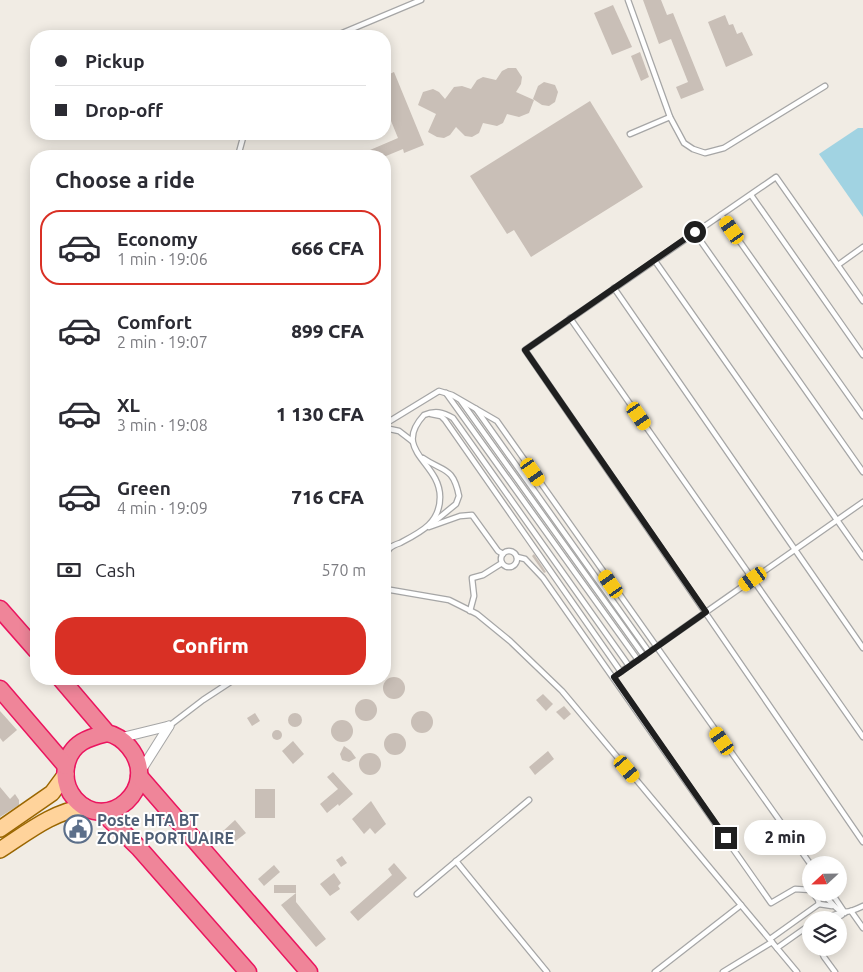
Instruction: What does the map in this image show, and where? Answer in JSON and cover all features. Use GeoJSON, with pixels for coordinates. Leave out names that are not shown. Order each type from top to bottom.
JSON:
{"type":"FeatureCollection","features":[{"type":"Feature","properties":{"kind":"highway"},"geometry":{"type":"LineString","coordinates":[[0,609],[30,643]]}},
{"type":"Feature","properties":{"kind":"highway"},"geometry":{"type":"LineString","coordinates":[[67,685],[114,736],[133,751],[140,774],[309,972]]}},
{"type":"Feature","properties":{"kind":"highway"},"geometry":{"type":"LineString","coordinates":[[0,689],[66,770]]}},
{"type":"Feature","properties":{"kind":"highway"},"geometry":{"type":"LineString","coordinates":[[114,736],[82,742],[74,749],[66,770],[69,791],[85,807],[102,812],[138,848],[248,972]]}},
{"type":"Feature","properties":{"kind":"highway"},"geometry":{"type":"LineString","coordinates":[[102,812],[118,808],[127,802],[134,794],[140,774]]}},
{"type":"Feature","properties":{"kind":"main road"},"geometry":{"type":"LineString","coordinates":[[0,829],[52,793],[66,770]]}},
{"type":"Feature","properties":{"kind":"main road"},"geometry":{"type":"LineString","coordinates":[[0,850],[48,818],[62,811],[85,807]]}},
{"type":"Feature","properties":{"kind":"street"},"geometry":{"type":"LineString","coordinates":[[114,736],[169,726]]}},
{"type":"Feature","properties":{"kind":"street"},"geometry":{"type":"LineString","coordinates":[[140,774],[169,726]]}},
{"type":"Feature","properties":{"kind":"lane"},"geometry":{"type":"LineString","coordinates":[[349,30],[421,0]]}},
{"type":"Feature","properties":{"kind":"lane"},"geometry":{"type":"LineString","coordinates":[[628,0],[670,117],[684,143],[705,153],[724,148],[751,133],[825,86]]}},
{"type":"Feature","properties":{"kind":"lane"},"geometry":{"type":"LineString","coordinates":[[630,134],[670,117]]}},
{"type":"Feature","properties":{"kind":"lane"},"geometry":{"type":"LineString","coordinates":[[863,301],[776,177],[525,350],[863,842]]}},
{"type":"Feature","properties":{"kind":"lane"},"geometry":{"type":"LineString","coordinates":[[751,194],[863,355]]}},
{"type":"Feature","properties":{"kind":"lane"},"geometry":{"type":"LineString","coordinates":[[721,215],[863,416]]}},
{"type":"Feature","properties":{"kind":"lane"},"geometry":{"type":"LineString","coordinates":[[695,232],[863,472]]}},
{"type":"Feature","properties":{"kind":"lane"},"geometry":{"type":"LineString","coordinates":[[838,265],[863,247]]}},
{"type":"Feature","properties":{"kind":"lane"},"geometry":{"type":"LineString","coordinates":[[655,261],[863,557]]}},
{"type":"Feature","properties":{"kind":"lane"},"geometry":{"type":"LineString","coordinates":[[614,288],[863,648]]}},
{"type":"Feature","properties":{"kind":"lane"},"geometry":{"type":"LineString","coordinates":[[570,318],[863,737]]}},
{"type":"Feature","properties":{"kind":"lane"},"geometry":{"type":"LineString","coordinates":[[391,420],[434,392],[446,392],[498,421],[805,856]]}},
{"type":"Feature","properties":{"kind":"lane"},"geometry":{"type":"LineString","coordinates":[[446,392],[638,660]]}},
{"type":"Feature","properties":{"kind":"lane"},"geometry":{"type":"LineString","coordinates":[[460,399],[644,656]]}},
{"type":"Feature","properties":{"kind":"lane"},"geometry":{"type":"LineString","coordinates":[[474,406],[649,652]]}},
{"type":"Feature","properties":{"kind":"lane"},"geometry":{"type":"LineString","coordinates":[[427,527],[434,521],[440,496],[434,476],[418,454],[412,440],[413,431],[424,415],[440,412],[453,418],[629,666]]}},
{"type":"Feature","properties":{"kind":"lane"},"geometry":{"type":"LineString","coordinates":[[424,415],[441,416],[445,420],[621,672]]}},
{"type":"Feature","properties":{"kind":"lane"},"geometry":{"type":"LineString","coordinates":[[391,429],[399,431],[412,440]]}},
{"type":"Feature","properties":{"kind":"lane"},"geometry":{"type":"LineString","coordinates":[[391,547],[427,527],[450,509],[459,496],[449,474],[443,467],[428,462],[418,454]]}},
{"type":"Feature","properties":{"kind":"lane"},"geometry":{"type":"LineString","coordinates":[[614,677],[863,502]]}},
{"type":"Feature","properties":{"kind":"lane"},"geometry":{"type":"LineString","coordinates":[[427,527],[460,516],[472,515],[498,551],[503,554]]}},
{"type":"Feature","properties":{"kind":"lane"},"geometry":{"type":"LineString","coordinates":[[503,554],[510,551],[517,557],[525,558],[543,578],[772,903],[795,890],[802,890]]}},
{"type":"Feature","properties":{"kind":"lane"},"geometry":{"type":"LineString","coordinates":[[502,563],[503,554]]}},
{"type":"Feature","properties":{"kind":"lane"},"geometry":{"type":"LineString","coordinates":[[502,563],[507,567],[512,566],[516,563],[517,557]]}},
{"type":"Feature","properties":{"kind":"lane"},"geometry":{"type":"LineString","coordinates":[[470,611],[474,596],[472,578],[483,575],[502,563]]}},
{"type":"Feature","properties":{"kind":"lane"},"geometry":{"type":"LineString","coordinates":[[391,590],[449,600],[470,611],[510,641],[562,691],[797,972]]}},
{"type":"Feature","properties":{"kind":"lane"},"geometry":{"type":"LineString","coordinates":[[169,726],[227,685]]}},
{"type":"Feature","properties":{"kind":"lane"},"geometry":{"type":"LineString","coordinates":[[417,894],[529,800]]}},
{"type":"Feature","properties":{"kind":"lane"},"geometry":{"type":"LineString","coordinates":[[456,862],[547,972]]}},
{"type":"Feature","properties":{"kind":"lane"},"geometry":{"type":"LineString","coordinates":[[827,901],[839,912],[848,912],[863,906]]}},
{"type":"Feature","properties":{"kind":"lane"},"geometry":{"type":"LineString","coordinates":[[839,901],[863,928]]}},
{"type":"Feature","properties":{"kind":"lane"},"geometry":{"type":"LineString","coordinates":[[723,972],[771,940],[819,904],[832,906]]}},
{"type":"Feature","properties":{"kind":"lane"},"geometry":{"type":"LineString","coordinates":[[655,972],[741,905]]}},
{"type":"Feature","properties":{"kind":"lane"},"geometry":{"type":"LineString","coordinates":[[777,948],[802,930]]}},
{"type":"Feature","properties":{"kind":"lane"},"geometry":{"type":"LineString","coordinates":[[824,956],[835,972]]}},
{"type":"Feature","properties":{"kind":"water"},"geometry":{"type":"Polygon","coordinates":[[[858,128],[863,128],[863,217],[819,154],[858,128]]]}},
{"type":"Feature","properties":{"kind":"building"},"geometry":{"type":"Polygon","coordinates":[[[643,0],[661,0],[667,15],[673,13],[704,90],[681,99],[676,87],[688,82],[671,39],[659,44],[643,0]]]}},
{"type":"Feature","properties":{"kind":"building"},"geometry":{"type":"Polygon","coordinates":[[[613,5],[632,47],[612,55],[594,13],[613,5]]]}},
{"type":"Feature","properties":{"kind":"building"},"geometry":{"type":"Polygon","coordinates":[[[725,15],[729,25],[733,24],[737,34],[742,32],[753,55],[726,67],[708,22],[725,15]]]}},
{"type":"Feature","properties":{"kind":"building"},"geometry":{"type":"Polygon","coordinates":[[[640,52],[649,77],[641,81],[631,56],[640,52]]]}},
{"type":"Feature","properties":{"kind":"building"},"geometry":{"type":"Polygon","coordinates":[[[508,68],[516,68],[522,77],[521,84],[516,92],[534,100],[529,113],[519,117],[507,114],[503,123],[497,126],[483,123],[479,133],[472,137],[465,136],[456,127],[450,135],[444,138],[437,137],[428,132],[436,114],[418,105],[423,92],[433,89],[439,92],[445,99],[454,87],[462,86],[471,89],[477,80],[483,77],[496,80],[502,71],[508,68]]]}},
{"type":"Feature","properties":{"kind":"building"},"geometry":{"type":"Polygon","coordinates":[[[394,72],[424,145],[404,153],[403,149],[391,154],[391,150],[370,150],[398,138],[391,121],[391,73],[394,72]]]}},
{"type":"Feature","properties":{"kind":"building"},"geometry":{"type":"Polygon","coordinates":[[[544,82],[555,85],[558,92],[555,102],[549,106],[542,105],[533,99],[538,86],[544,82]]]}},
{"type":"Feature","properties":{"kind":"building"},"geometry":{"type":"Polygon","coordinates":[[[590,101],[643,187],[531,257],[514,230],[507,234],[470,176],[590,101]]]}},
{"type":"Feature","properties":{"kind":"building"},"geometry":{"type":"Polygon","coordinates":[[[534,554],[546,572],[544,573],[532,556],[534,554]]]}},
{"type":"Feature","properties":{"kind":"building"},"geometry":{"type":"Polygon","coordinates":[[[391,678],[398,678],[405,688],[402,696],[394,699],[386,696],[384,685],[391,685],[391,678]]]}},
{"type":"Feature","properties":{"kind":"building"},"geometry":{"type":"Polygon","coordinates":[[[543,694],[553,704],[546,711],[536,700],[543,694]]]}},
{"type":"Feature","properties":{"kind":"building"},"geometry":{"type":"Polygon","coordinates":[[[366,699],[374,702],[377,710],[374,718],[366,721],[358,718],[355,710],[358,702],[366,699]]]}},
{"type":"Feature","properties":{"kind":"building"},"geometry":{"type":"Polygon","coordinates":[[[564,706],[571,714],[564,720],[556,712],[564,706]]]}},
{"type":"Feature","properties":{"kind":"building"},"geometry":{"type":"Polygon","coordinates":[[[0,711],[17,730],[3,742],[0,738],[0,711]]]}},
{"type":"Feature","properties":{"kind":"building"},"geometry":{"type":"Polygon","coordinates":[[[422,711],[430,714],[433,722],[430,730],[422,733],[414,730],[411,722],[414,714],[422,711]]]}},
{"type":"Feature","properties":{"kind":"building"},"geometry":{"type":"Polygon","coordinates":[[[255,713],[260,721],[252,726],[247,718],[255,713]]]}},
{"type":"Feature","properties":{"kind":"building"},"geometry":{"type":"Polygon","coordinates":[[[295,713],[300,715],[302,720],[300,725],[295,727],[290,725],[288,720],[290,715],[295,713]]]}},
{"type":"Feature","properties":{"kind":"building"},"geometry":{"type":"Polygon","coordinates":[[[342,720],[350,723],[353,731],[350,739],[342,742],[334,739],[331,731],[334,723],[342,720]]]}},
{"type":"Feature","properties":{"kind":"building"},"geometry":{"type":"Polygon","coordinates":[[[275,730],[279,730],[282,735],[281,739],[275,740],[272,737],[272,733],[275,730]]]}},
{"type":"Feature","properties":{"kind":"building"},"geometry":{"type":"Polygon","coordinates":[[[395,733],[403,736],[406,744],[403,752],[395,755],[387,752],[384,744],[387,736],[395,733]]]}},
{"type":"Feature","properties":{"kind":"building"},"geometry":{"type":"Polygon","coordinates":[[[293,741],[304,754],[293,764],[282,751],[293,741]]]}},
{"type":"Feature","properties":{"kind":"building"},"geometry":{"type":"Polygon","coordinates":[[[344,746],[356,758],[349,762],[342,760],[340,754],[344,746]]]}},
{"type":"Feature","properties":{"kind":"building"},"geometry":{"type":"Polygon","coordinates":[[[548,751],[554,759],[535,775],[529,767],[548,751]]]}},
{"type":"Feature","properties":{"kind":"building"},"geometry":{"type":"Polygon","coordinates":[[[370,753],[378,756],[381,764],[378,772],[370,775],[362,772],[359,764],[362,756],[370,753]]]}},
{"type":"Feature","properties":{"kind":"building"},"geometry":{"type":"Polygon","coordinates":[[[333,772],[353,794],[327,813],[320,804],[338,789],[327,777],[333,772]]]}},
{"type":"Feature","properties":{"kind":"building"},"geometry":{"type":"Polygon","coordinates":[[[0,787],[10,799],[15,794],[19,800],[19,805],[0,817],[0,787]]]}},
{"type":"Feature","properties":{"kind":"building"},"geometry":{"type":"Polygon","coordinates":[[[255,789],[275,789],[275,818],[255,818],[255,789]]]}},
{"type":"Feature","properties":{"kind":"building"},"geometry":{"type":"Polygon","coordinates":[[[371,801],[386,824],[375,834],[370,828],[364,834],[352,819],[371,801]]]}},
{"type":"Feature","properties":{"kind":"building"},"geometry":{"type":"Polygon","coordinates":[[[235,820],[246,833],[233,843],[222,832],[235,820]]]}},
{"type":"Feature","properties":{"kind":"building"},"geometry":{"type":"Polygon","coordinates":[[[342,856],[347,863],[341,867],[336,860],[342,856]]]}},
{"type":"Feature","properties":{"kind":"building"},"geometry":{"type":"Polygon","coordinates":[[[394,863],[407,878],[358,921],[350,912],[392,875],[388,869],[394,863]]]}},
{"type":"Feature","properties":{"kind":"building"},"geometry":{"type":"Polygon","coordinates":[[[274,865],[280,872],[264,886],[258,879],[274,865]]]}},
{"type":"Feature","properties":{"kind":"building"},"geometry":{"type":"Polygon","coordinates":[[[334,873],[341,883],[338,886],[340,889],[330,896],[320,884],[334,873]]]}},
{"type":"Feature","properties":{"kind":"building"},"geometry":{"type":"Polygon","coordinates":[[[274,885],[296,885],[296,893],[274,893],[274,885]]]}},
{"type":"Feature","properties":{"kind":"building"},"geometry":{"type":"Polygon","coordinates":[[[296,893],[296,902],[326,939],[316,947],[281,905],[296,893]]]}},
{"type":"Feature","properties":{"kind":"place","name":"Poste HTA BT ZONE PORTUAIRE"},"geometry":{"type":"Point","coordinates":[78,829]}},
{"type":"Feature","properties":{"kind":"route"},"geometry":{"type":"LineString","coordinates":[[695,232],[525,350],[706,612],[614,677],[726,838]]}}]}
